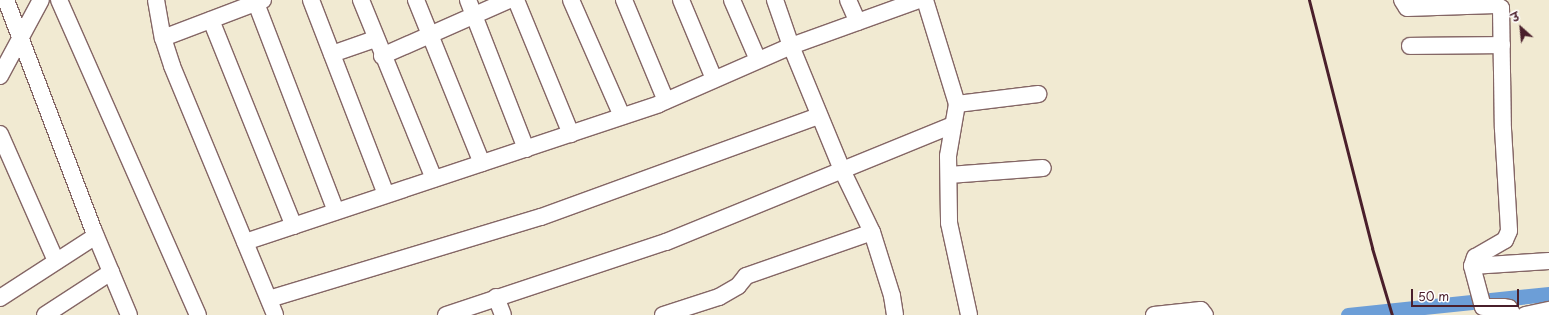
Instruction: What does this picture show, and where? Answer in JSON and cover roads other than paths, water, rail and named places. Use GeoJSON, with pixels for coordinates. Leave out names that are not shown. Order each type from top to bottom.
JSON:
{"type":"FeatureCollection","features":[{"type":"Feature","properties":{"kind":"street"},"geometry":{"type":"LineString","coordinates":[[6,0],[96,236],[129,315]]}},
{"type":"Feature","properties":{"kind":"street"},"geometry":{"type":"LineString","coordinates":[[0,76],[41,0]]}},
{"type":"Feature","properties":{"kind":"street"},"geometry":{"type":"LineString","coordinates":[[59,0],[198,315]]}},
{"type":"Feature","properties":{"kind":"street"},"geometry":{"type":"LineString","coordinates":[[156,0],[163,38],[275,315]]}},
{"type":"Feature","properties":{"kind":"street"},"geometry":{"type":"LineString","coordinates":[[311,0],[386,194]]}},
{"type":"Feature","properties":{"kind":"street"},"geometry":{"type":"LineString","coordinates":[[361,0],[382,56],[434,179]]}},
{"type":"Feature","properties":{"kind":"street"},"geometry":{"type":"LineString","coordinates":[[416,0],[482,163]]}},
{"type":"Feature","properties":{"kind":"street"},"geometry":{"type":"LineString","coordinates":[[468,0],[526,149]]}},
{"type":"Feature","properties":{"kind":"street"},"geometry":{"type":"LineString","coordinates":[[382,56],[509,0]]}},
{"type":"Feature","properties":{"kind":"street"},"geometry":{"type":"LineString","coordinates":[[516,0],[571,134]]}},
{"type":"Feature","properties":{"kind":"street"},"geometry":{"type":"LineString","coordinates":[[571,0],[622,116]]}},
{"type":"Feature","properties":{"kind":"street"},"geometry":{"type":"LineString","coordinates":[[624,0],[666,101]]}},
{"type":"Feature","properties":{"kind":"street"},"geometry":{"type":"LineString","coordinates":[[681,0],[714,79]]}},
{"type":"Feature","properties":{"kind":"street"},"geometry":{"type":"LineString","coordinates":[[732,0],[758,60]]}},
{"type":"Feature","properties":{"kind":"street"},"geometry":{"type":"LineString","coordinates":[[775,0],[791,46],[819,116],[842,170],[872,232],[887,277],[895,315]]}},
{"type":"Feature","properties":{"kind":"street"},"geometry":{"type":"LineString","coordinates":[[848,0],[858,22]]}},
{"type":"Feature","properties":{"kind":"street"},"geometry":{"type":"LineString","coordinates":[[245,242],[666,101],[791,46],[919,0]]}},
{"type":"Feature","properties":{"kind":"street"},"geometry":{"type":"LineString","coordinates":[[925,0],[957,104],[948,156],[949,223],[969,315]]}},
{"type":"Feature","properties":{"kind":"street"},"geometry":{"type":"LineString","coordinates":[[1402,0],[1407,8],[1439,3],[1499,6],[1502,45],[1503,129],[1509,231],[1505,240],[1475,257],[1472,266],[1481,305],[1487,308],[1509,308],[1513,315]]}},
{"type":"Feature","properties":{"kind":"street"},"geometry":{"type":"LineString","coordinates":[[163,38],[259,1],[336,211]]}},
{"type":"Feature","properties":{"kind":"street"},"geometry":{"type":"LineString","coordinates":[[211,20],[294,226]]}},
{"type":"Feature","properties":{"kind":"street"},"geometry":{"type":"LineString","coordinates":[[332,54],[376,39]]}},
{"type":"Feature","properties":{"kind":"street"},"geometry":{"type":"LineString","coordinates":[[1410,46],[1502,45]]}},
{"type":"Feature","properties":{"kind":"street"},"geometry":{"type":"LineString","coordinates":[[957,104],[1038,94]]}},
{"type":"Feature","properties":{"kind":"street"},"geometry":{"type":"LineString","coordinates":[[269,299],[541,217],[819,116]]}},
{"type":"Feature","properties":{"kind":"street"},"geometry":{"type":"LineString","coordinates":[[446,315],[496,297],[666,242],[953,125]]}},
{"type":"Feature","properties":{"kind":"street"},"geometry":{"type":"LineString","coordinates":[[0,134],[56,261]]}},
{"type":"Feature","properties":{"kind":"street"},"geometry":{"type":"LineString","coordinates":[[948,175],[1043,168]]}},
{"type":"Feature","properties":{"kind":"street"},"geometry":{"type":"LineString","coordinates":[[663,315],[719,297],[738,286],[746,276],[872,232]]}},
{"type":"Feature","properties":{"kind":"street"},"geometry":{"type":"LineString","coordinates":[[0,298],[96,236]]}},
{"type":"Feature","properties":{"kind":"street"},"geometry":{"type":"LineString","coordinates":[[1472,266],[1549,261]]}},
{"type":"Feature","properties":{"kind":"street"},"geometry":{"type":"LineString","coordinates":[[45,315],[111,272]]}},
{"type":"Feature","properties":{"kind":"street"},"geometry":{"type":"LineString","coordinates":[[496,297],[503,315]]}},
{"type":"Feature","properties":{"kind":"street"},"geometry":{"type":"LineString","coordinates":[[1154,315],[1201,310],[1205,315]]}},
{"type":"Feature","properties":{"kind":"street"},"geometry":{"type":"LineString","coordinates":[[1525,315],[1549,310]]}},
{"type":"Feature","properties":{"kind":"waterway"},"geometry":{"type":"LineString","coordinates":[[1348,315],[1549,294]]}},
{"type":"Feature","properties":{"kind":"railway"},"geometry":{"type":"LineString","coordinates":[[1309,0],[1372,248],[1392,315]]}}]}
